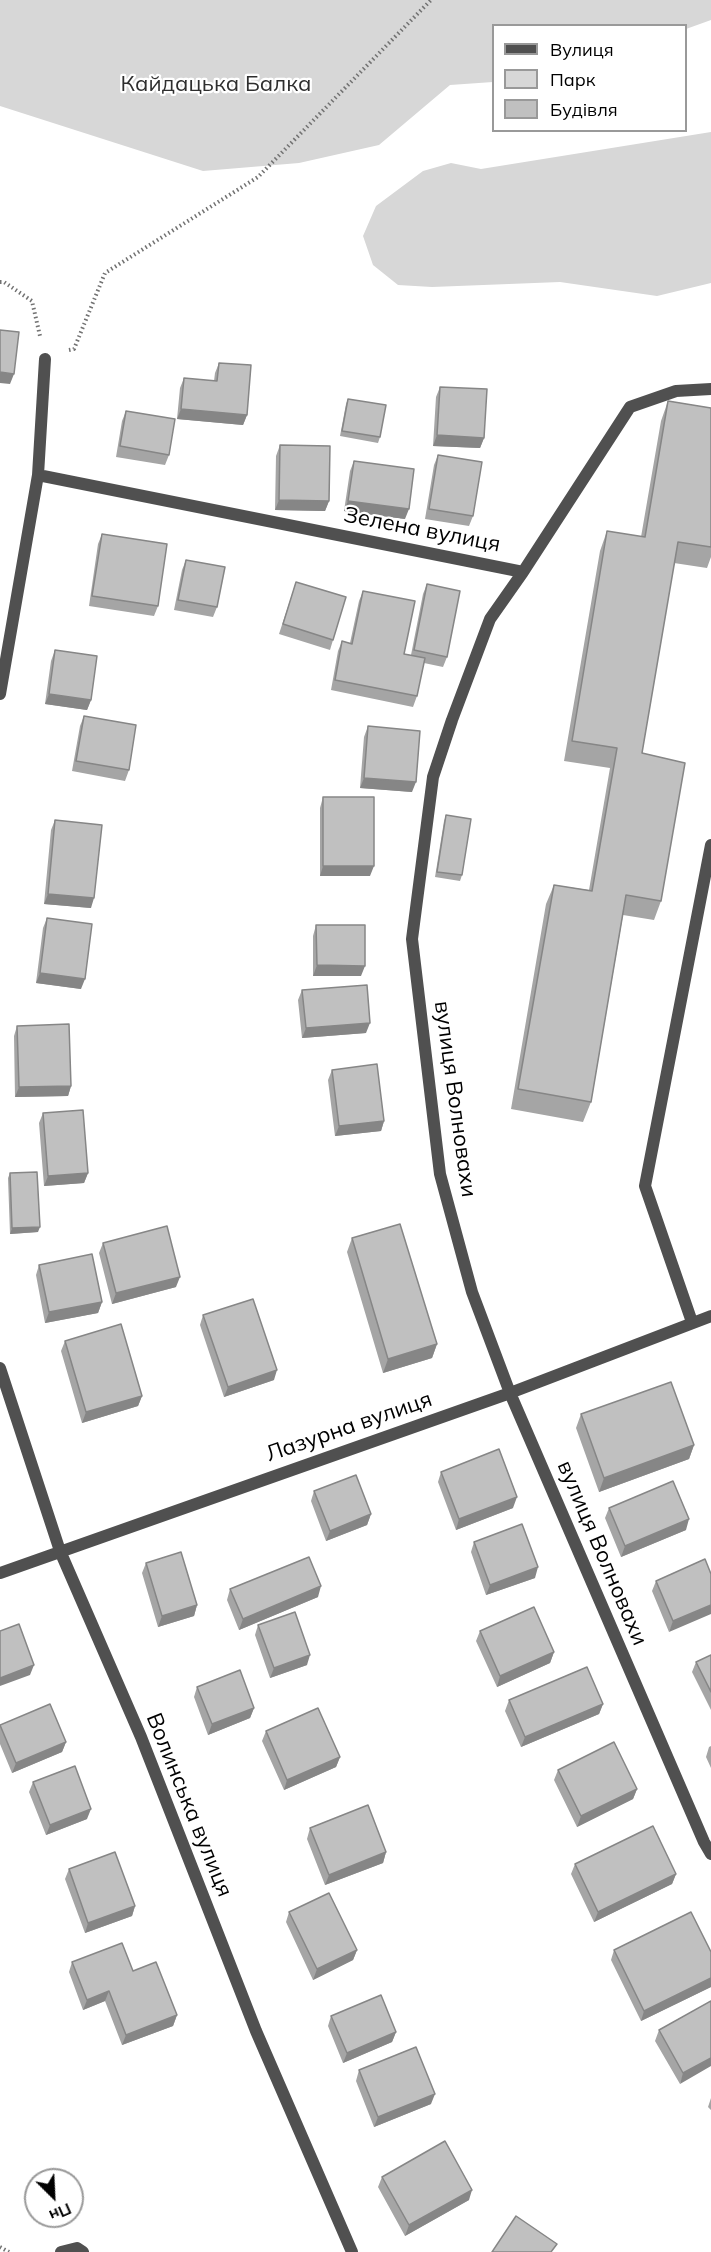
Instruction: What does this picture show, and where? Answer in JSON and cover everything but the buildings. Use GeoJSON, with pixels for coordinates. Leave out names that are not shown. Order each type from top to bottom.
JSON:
{"type":"FeatureCollection","features":[{"type":"Feature","properties":{"kind":"street"},"geometry":{"type":"LineString","coordinates":[[0,694],[39,476],[45,359]]}},
{"type":"Feature","properties":{"kind":"street","name":"Зелена вулиця"},"geometry":{"type":"LineString","coordinates":[[39,476],[523,572],[630,407],[676,391],[711,389]]}},
{"type":"Feature","properties":{"kind":"street","name":"вулиця Волновахи"},"geometry":{"type":"LineString","coordinates":[[523,572],[490,619],[433,777],[411,939],[440,1174],[472,1292],[510,1393],[711,1854]]}},
{"type":"Feature","properties":{"kind":"street"},"geometry":{"type":"LineString","coordinates":[[692,1322],[645,1186],[711,845]]}},
{"type":"Feature","properties":{"kind":"street","name":"Лазурна вулиця"},"geometry":{"type":"LineString","coordinates":[[0,1573],[510,1393],[711,1316]]}},
{"type":"Feature","properties":{"kind":"street","name":"Волинська вулиця"},"geometry":{"type":"LineString","coordinates":[[0,1368],[60,1551],[141,1737],[256,2031],[352,2252]]}},
{"type":"Feature","properties":{"kind":"street"},"geometry":{"type":"LineString","coordinates":[[61,2252],[77,2248],[83,2252]]}},
{"type":"Feature","properties":{"kind":"path"},"geometry":{"type":"LineString","coordinates":[[0,282],[4,282],[32,301],[45,359],[74,349],[105,273],[258,177],[431,0]]}},
{"type":"Feature","properties":{"kind":"path"},"geometry":{"type":"LineString","coordinates":[[0,2247],[9,2252]]}},
{"type":"Feature","properties":{"kind":"green space","name":"Кайдацька Балка"},"geometry":{"type":"Polygon","coordinates":[[[0,0],[711,0],[711,20],[687,29],[687,24],[492,24],[492,82],[450,85],[379,145],[299,163],[203,171],[0,106],[0,0]]]}},
{"type":"Feature","properties":{"kind":"green space"},"geometry":{"type":"Polygon","coordinates":[[[711,132],[711,283],[657,296],[560,282],[432,287],[398,285],[373,265],[363,236],[376,206],[423,171],[451,163],[481,169],[711,132]]]}}]}
